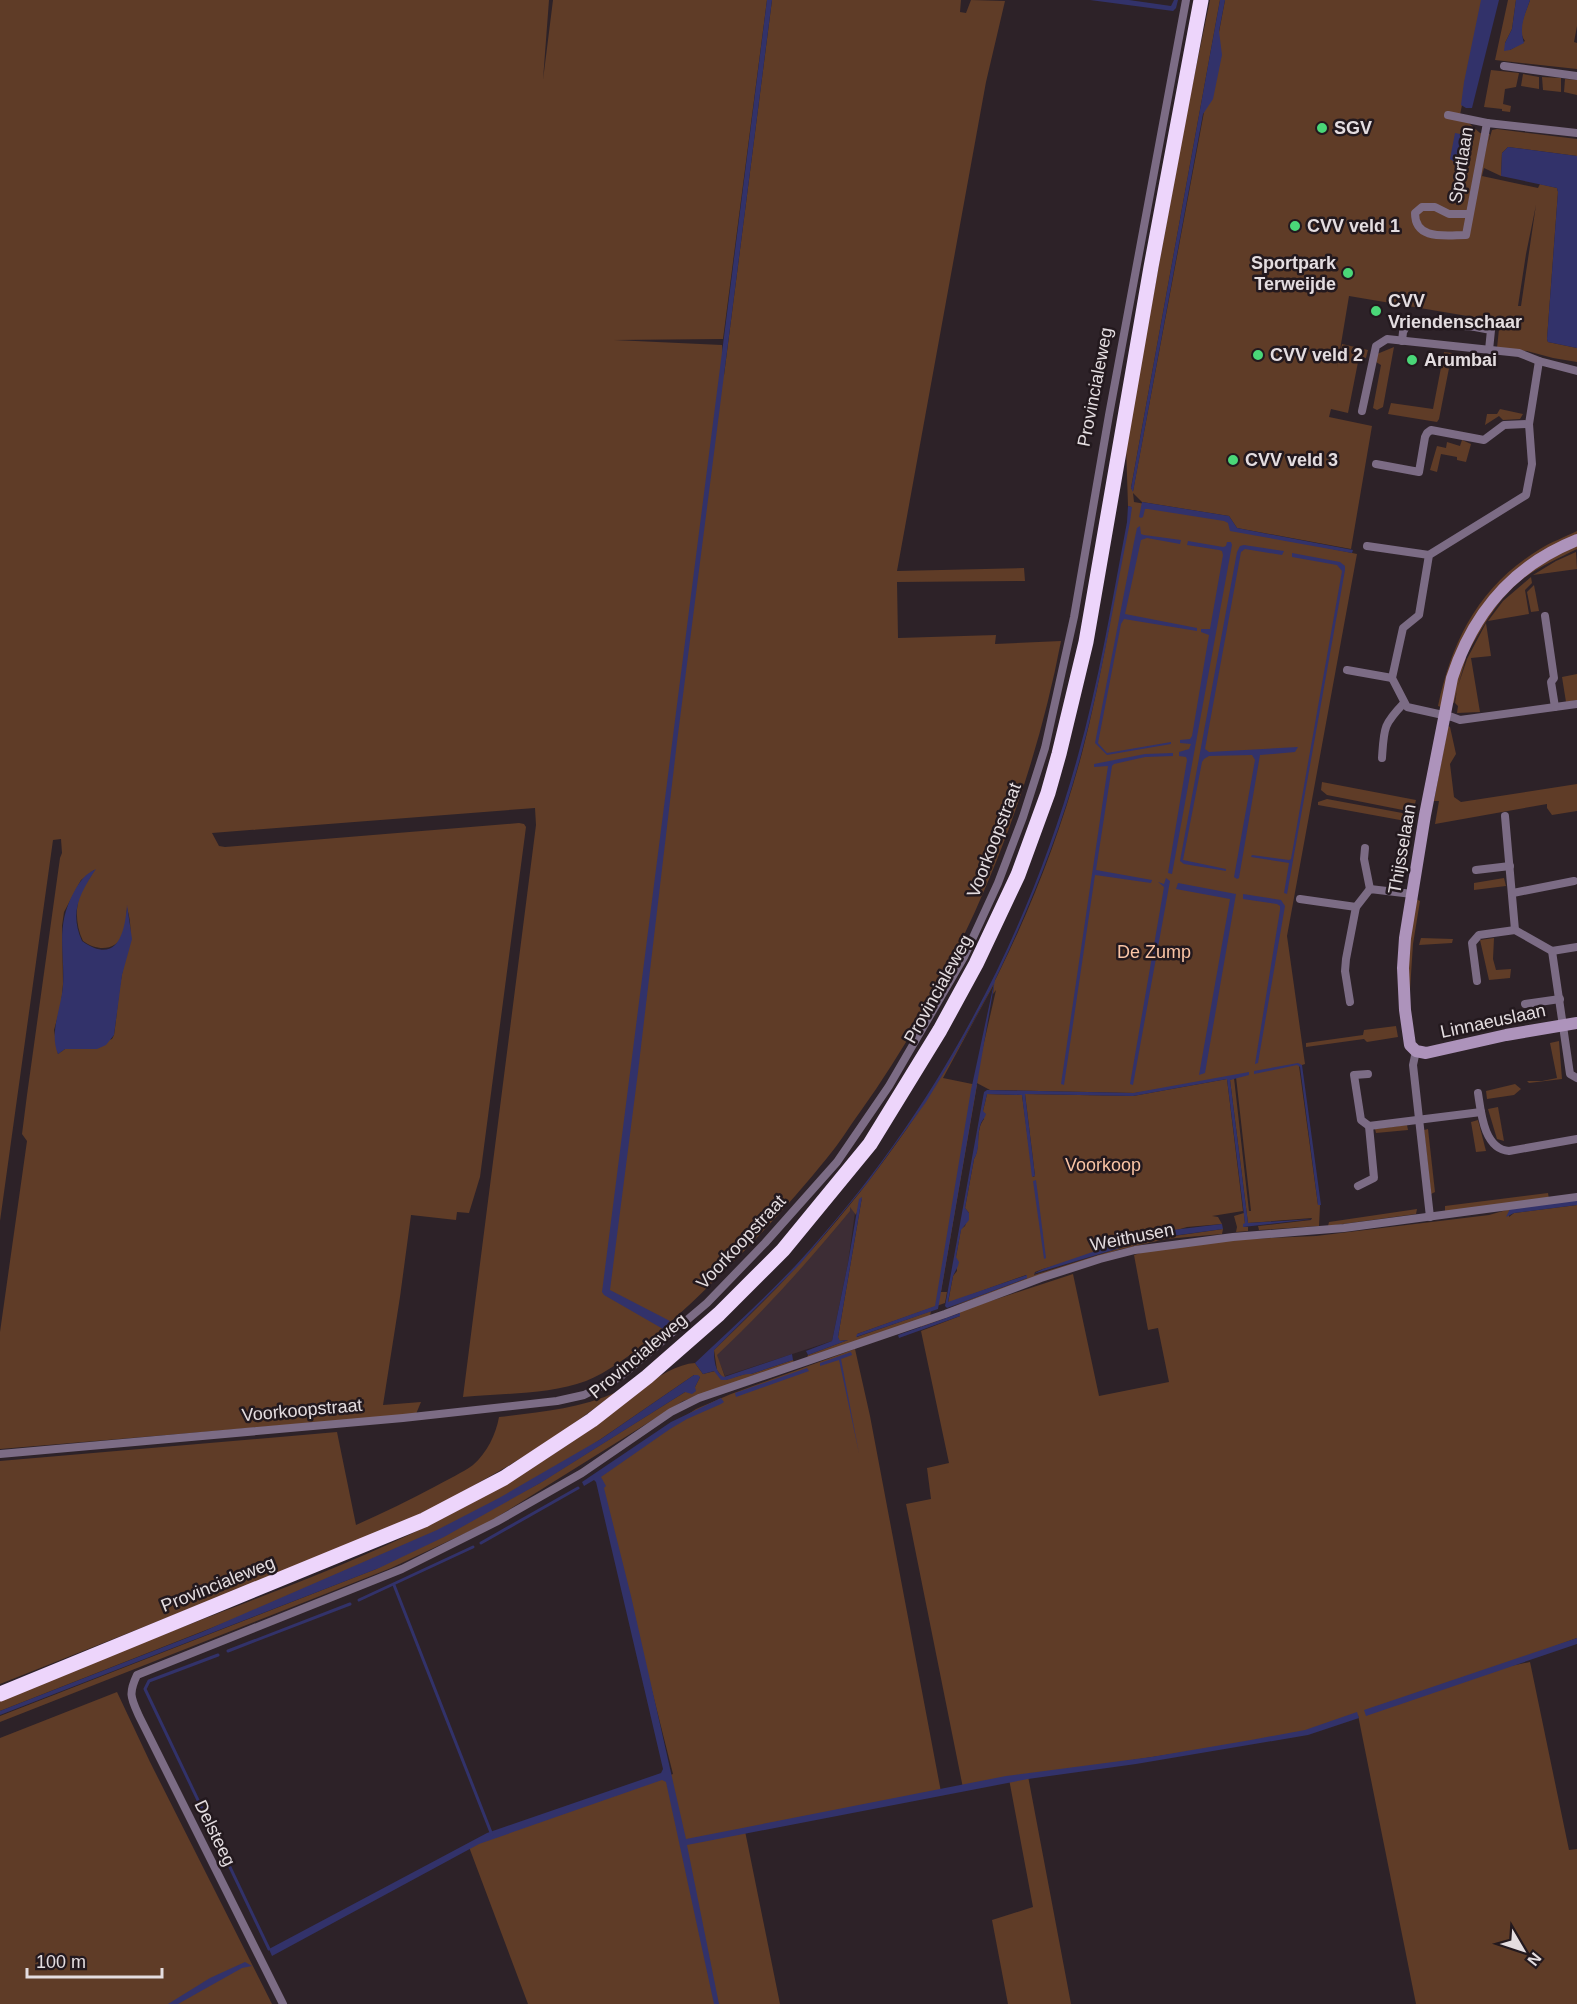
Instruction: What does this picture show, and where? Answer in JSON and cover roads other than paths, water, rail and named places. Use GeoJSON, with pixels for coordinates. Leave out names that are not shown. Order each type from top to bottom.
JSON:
{"type":"FeatureCollection","features":[{"type":"Feature","properties":{"kind":"highway","name":"Provincialeweg"},"geometry":{"type":"LineString","coordinates":[[0,1694],[424,1520],[504,1478],[592,1420],[647,1377],[719,1314],[783,1250],[870,1144],[940,1030],[976,964],[1018,875],[1053,776],[1086,642],[1151,267],[1201,0]]}},
{"type":"Feature","properties":{"kind":"street","name":"Provincialeweg"},"geometry":{"type":"LineString","coordinates":[[1035,779],[1045,748],[1074,616],[1186,0]]}},
{"type":"Feature","properties":{"kind":"street"},"geometry":{"type":"LineString","coordinates":[[1504,66],[1577,76]]}},
{"type":"Feature","properties":{"kind":"street","name":"Sportlaan"},"geometry":{"type":"LineString","coordinates":[[1448,115],[1487,123],[1466,235],[1430,235],[1420,229],[1415,222],[1415,213],[1422,207],[1435,207],[1449,214],[1469,214]]}},
{"type":"Feature","properties":{"kind":"street"},"geometry":{"type":"LineString","coordinates":[[1487,123],[1577,133]]}},
{"type":"Feature","properties":{"kind":"street"},"geometry":{"type":"LineString","coordinates":[[1402,341],[1408,321],[1475,327],[1491,330],[1489,350]]}},
{"type":"Feature","properties":{"kind":"street"},"geometry":{"type":"LineString","coordinates":[[1362,411],[1376,346],[1387,339],[1519,353],[1539,362],[1577,371]]}},
{"type":"Feature","properties":{"kind":"street"},"geometry":{"type":"LineString","coordinates":[[1367,546],[1430,555],[1526,495],[1532,464],[1529,424],[1539,362]]}},
{"type":"Feature","properties":{"kind":"street"},"geometry":{"type":"LineString","coordinates":[[1376,464],[1419,472],[1425,437],[1431,430],[1484,440],[1504,425],[1529,424]]}},
{"type":"Feature","properties":{"kind":"street","name":"Thijsselaan"},"geometry":{"type":"LineString","coordinates":[[1430,1216],[1413,1065],[1416,1051],[1410,1046],[1403,968],[1412,894],[1452,678],[1465,641],[1488,604],[1527,567],[1577,540]]}},
{"type":"Feature","properties":{"kind":"street"},"geometry":{"type":"LineString","coordinates":[[1430,555],[1419,615],[1403,628],[1392,678],[1404,703],[1412,709],[1460,720],[1577,704]]}},
{"type":"Feature","properties":{"kind":"street"},"geometry":{"type":"LineString","coordinates":[[1545,615],[1554,678],[1551,682],[1556,707]]}},
{"type":"Feature","properties":{"kind":"street"},"geometry":{"type":"LineString","coordinates":[[1347,670],[1392,678]]}},
{"type":"Feature","properties":{"kind":"street"},"geometry":{"type":"LineString","coordinates":[[1382,758],[1385,726],[1404,703]]}},
{"type":"Feature","properties":{"kind":"street","name":"Voorkoopstraat"},"geometry":{"type":"LineString","coordinates":[[0,1454],[403,1418],[557,1401],[584,1395],[620,1377],[708,1303],[765,1244],[837,1162],[889,1086],[964,957],[998,883],[1035,779]]}},
{"type":"Feature","properties":{"kind":"street"},"geometry":{"type":"LineString","coordinates":[[1505,816],[1515,930]]}},
{"type":"Feature","properties":{"kind":"street"},"geometry":{"type":"LineString","coordinates":[[1350,1002],[1345,971],[1356,907],[1370,889],[1364,859],[1365,848]]}},
{"type":"Feature","properties":{"kind":"street"},"geometry":{"type":"LineString","coordinates":[[1476,870],[1510,866]]}},
{"type":"Feature","properties":{"kind":"street"},"geometry":{"type":"LineString","coordinates":[[1513,893],[1574,882]]}},
{"type":"Feature","properties":{"kind":"street"},"geometry":{"type":"LineString","coordinates":[[1370,889],[1412,894]]}},
{"type":"Feature","properties":{"kind":"street"},"geometry":{"type":"LineString","coordinates":[[1300,899],[1356,907]]}},
{"type":"Feature","properties":{"kind":"street"},"geometry":{"type":"LineString","coordinates":[[1477,981],[1472,943],[1479,935],[1515,930],[1552,951],[1577,947]]}},
{"type":"Feature","properties":{"kind":"street"},"geometry":{"type":"LineString","coordinates":[[1552,951],[1570,1074],[1577,1078]]}},
{"type":"Feature","properties":{"kind":"street"},"geometry":{"type":"LineString","coordinates":[[1525,1004],[1560,999]]}},
{"type":"Feature","properties":{"kind":"street","name":"Linnaeuslaan"},"geometry":{"type":"LineString","coordinates":[[1416,1051],[1426,1053],[1577,1023]]}},
{"type":"Feature","properties":{"kind":"street"},"geometry":{"type":"LineString","coordinates":[[1358,1186],[1378,1181],[1369,1126],[1360,1119],[1354,1076],[1368,1074]]}},
{"type":"Feature","properties":{"kind":"street"},"geometry":{"type":"LineString","coordinates":[[1478,1092],[1488,1134],[1494,1146],[1501,1150],[1509,1151],[1577,1139]]}},
{"type":"Feature","properties":{"kind":"street"},"geometry":{"type":"LineString","coordinates":[[1369,1126],[1481,1112]]}},
{"type":"Feature","properties":{"kind":"street"},"geometry":{"type":"LineString","coordinates":[[1430,1216],[1577,1197]]}},
{"type":"Feature","properties":{"kind":"street","name":"Weithusen"},"geometry":{"type":"LineString","coordinates":[[137,1675],[402,1569],[496,1522],[582,1473],[671,1413],[699,1398],[936,1317],[1041,1278],[1135,1250],[1233,1236],[1344,1228],[1430,1216]]}},
{"type":"Feature","properties":{"kind":"street","name":"Delsteeg"},"geometry":{"type":"LineString","coordinates":[[137,1675],[130,1696],[283,2004]]}},
{"type":"Feature","properties":{"kind":"waterway"},"geometry":{"type":"LineString","coordinates":[[481,1543],[578,1488]]}},
{"type":"Feature","properties":{"kind":"waterway"},"geometry":{"type":"LineString","coordinates":[[359,1600],[473,1547]]}},
{"type":"Feature","properties":{"kind":"waterway"},"geometry":{"type":"LineString","coordinates":[[394,1585],[492,1835]]}},
{"type":"Feature","properties":{"kind":"waterway"},"geometry":{"type":"LineString","coordinates":[[228,1651],[350,1604]]}},
{"type":"Feature","properties":{"kind":"waterway"},"geometry":{"type":"LineString","coordinates":[[218,1655],[149,1681],[145,1689],[269,1949]]}},
{"type":"Feature","properties":{"kind":"place","name":"SGV"},"geometry":{"type":"Point","coordinates":[1322,128]}},
{"type":"Feature","properties":{"kind":"place","name":"CVV veld 1"},"geometry":{"type":"Point","coordinates":[1295,226]}},
{"type":"Feature","properties":{"kind":"place","name":"Sportpark Terweijde"},"geometry":{"type":"Point","coordinates":[1348,273]}},
{"type":"Feature","properties":{"kind":"place","name":"CVV Vriendenschaar"},"geometry":{"type":"Point","coordinates":[1376,311]}},
{"type":"Feature","properties":{"kind":"place","name":"CVV veld 2"},"geometry":{"type":"Point","coordinates":[1258,355]}},
{"type":"Feature","properties":{"kind":"place","name":"Arumbai"},"geometry":{"type":"Point","coordinates":[1412,360]}},
{"type":"Feature","properties":{"kind":"place","name":"CVV veld 3"},"geometry":{"type":"Point","coordinates":[1233,460]}},
{"type":"Feature","properties":{"kind":"park label","name":"De Zump"},"geometry":{"type":"Point","coordinates":[1154,952]}},
{"type":"Feature","properties":{"kind":"park label","name":"Voorkoop"},"geometry":{"type":"Point","coordinates":[1103,1165]}}]}
